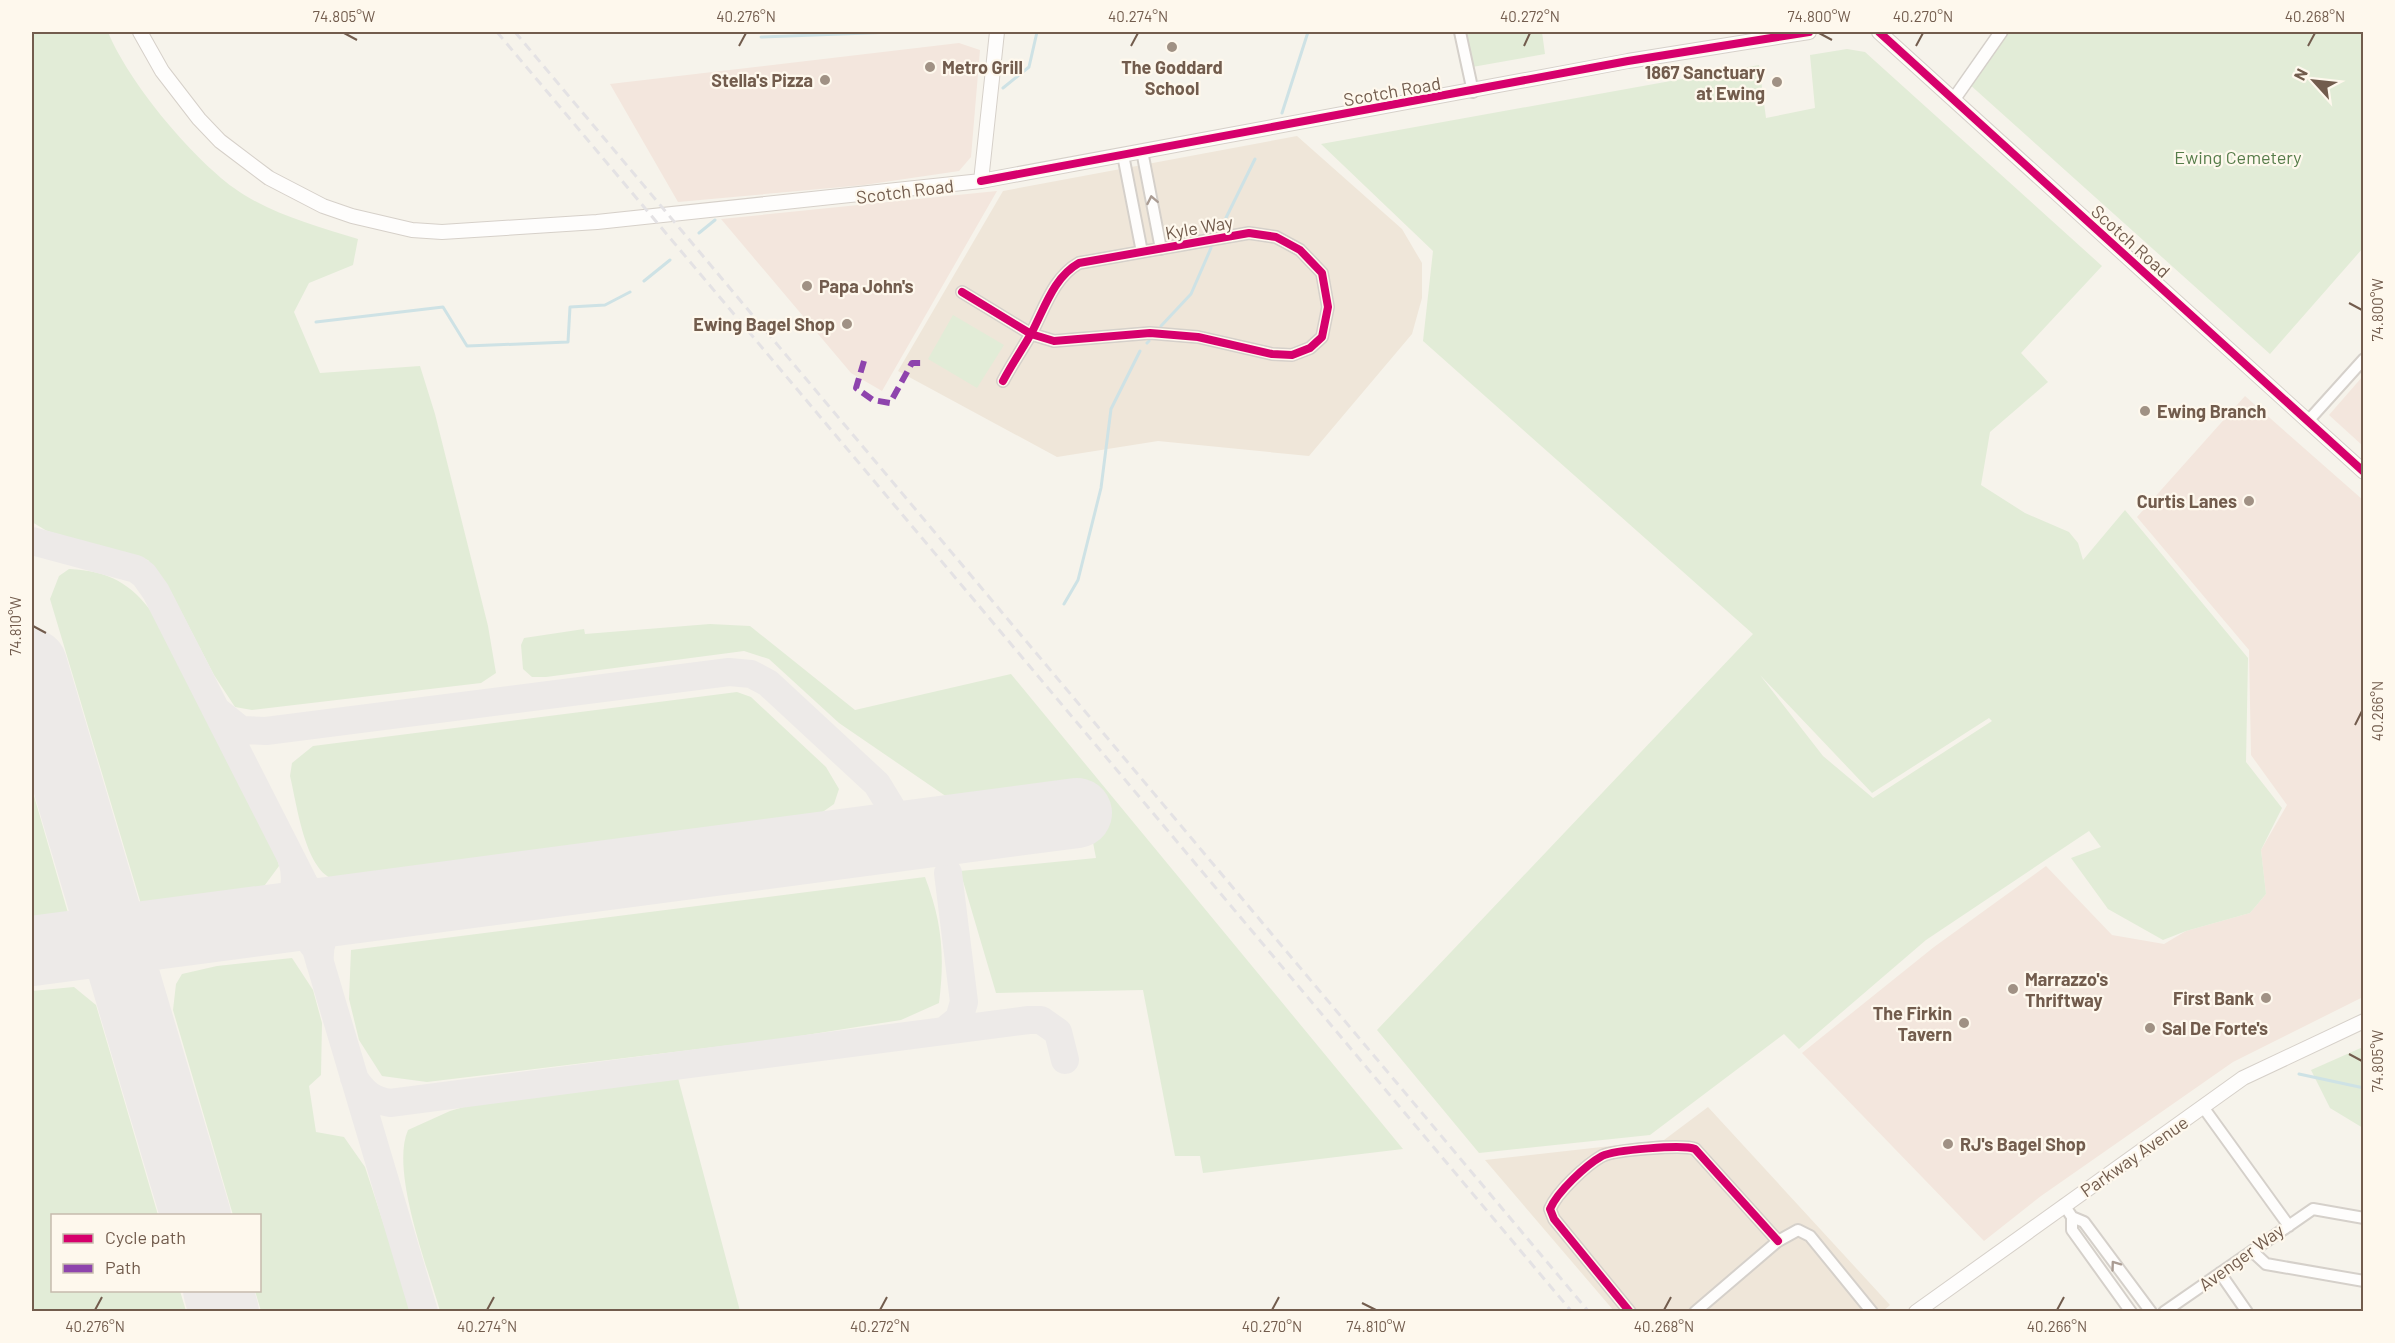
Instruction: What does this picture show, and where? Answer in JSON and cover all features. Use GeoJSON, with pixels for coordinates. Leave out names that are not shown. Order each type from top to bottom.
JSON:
{"type":"FeatureCollection","features":[{"type":"Feature","properties":{"kind":"main road","name":"Scotch Road"},"geometry":{"type":"LineString","coordinates":[[140,32],[179,96],[220,141],[269,178],[323,206],[352,216],[411,230],[473,232],[574,224],[981,182],[1628,62],[1809,32]]}},
{"type":"Feature","properties":{"kind":"main road"},"geometry":{"type":"LineString","coordinates":[[981,182],[997,32]]}},
{"type":"Feature","properties":{"kind":"main road","name":"Scotch Road"},"geometry":{"type":"LineString","coordinates":[[1879,32],[2364,472]]}},
{"type":"Feature","properties":{"kind":"main road","name":"Parkway Avenue"},"geometry":{"type":"LineString","coordinates":[[1916,1311],[2068,1211],[2243,1078],[2364,1020]]}},
{"type":"Feature","properties":{"kind":"street"},"geometry":{"type":"LineString","coordinates":[[1460,32],[1473,92]]}},
{"type":"Feature","properties":{"kind":"street"},"geometry":{"type":"LineString","coordinates":[[1954,99],[2001,32]]}},
{"type":"Feature","properties":{"kind":"street","name":"Kyle Way"},"geometry":{"type":"LineString","coordinates":[[1142,151],[1161,249]]}},
{"type":"Feature","properties":{"kind":"street","name":"Kyle Way"},"geometry":{"type":"LineString","coordinates":[[1123,155],[1142,252]]}},
{"type":"Feature","properties":{"kind":"street","name":"Kyle Way"},"geometry":{"type":"LineString","coordinates":[[962,292],[1030,334],[1054,341],[1150,333],[1198,337],[1272,354],[1292,355],[1310,348],[1322,337],[1328,307],[1322,273],[1300,250],[1276,237],[1249,233],[1079,263],[1068,269],[1059,280],[1030,334],[1002,381]]}},
{"type":"Feature","properties":{"kind":"street"},"geometry":{"type":"LineString","coordinates":[[2308,422],[2364,359]]}},
{"type":"Feature","properties":{"kind":"street","name":"Avenger Way"},"geometry":{"type":"LineString","coordinates":[[2164,1311],[2289,1226],[2203,1107]]}},
{"type":"Feature","properties":{"kind":"street"},"geometry":{"type":"LineString","coordinates":[[1630,1311],[1554,1219],[1550,1209],[1561,1191],[1603,1155],[1678,1146],[1695,1149],[1778,1241]]}},
{"type":"Feature","properties":{"kind":"street"},"geometry":{"type":"LineString","coordinates":[[2289,1226],[2313,1209],[2364,1218]]}},
{"type":"Feature","properties":{"kind":"street"},"geometry":{"type":"LineString","coordinates":[[2068,1211],[2072,1230],[2131,1311]]}},
{"type":"Feature","properties":{"kind":"street"},"geometry":{"type":"LineString","coordinates":[[2068,1211],[2084,1222],[2151,1311]]}},
{"type":"Feature","properties":{"kind":"street"},"geometry":{"type":"LineString","coordinates":[[1695,1311],[1778,1241],[1798,1230],[1804,1231],[1872,1311]]}},
{"type":"Feature","properties":{"kind":"street"},"geometry":{"type":"LineString","coordinates":[[2252,1251],[2266,1264],[2364,1281]]}},
{"type":"Feature","properties":{"kind":"street"},"geometry":{"type":"LineString","coordinates":[[2220,1273],[2247,1311]]}},
{"type":"Feature","properties":{"kind":"shaded area"},"geometry":{"type":"Polygon","coordinates":[[[959,43],[980,50],[971,157],[959,171],[864,185],[678,202],[610,84],[959,43]]]}},
{"type":"Feature","properties":{"kind":"shaded area"},"geometry":{"type":"Polygon","coordinates":[[[1297,136],[1402,229],[1422,263],[1422,298],[1412,334],[1309,456],[1158,441],[1057,457],[898,371],[1003,191],[1297,136]]]}},
{"type":"Feature","properties":{"kind":"shaded area"},"geometry":{"type":"Polygon","coordinates":[[[997,191],[882,391],[851,373],[721,219],[997,191]]]}},
{"type":"Feature","properties":{"kind":"shaded area"},"geometry":{"type":"Polygon","coordinates":[[[2363,376],[2363,446],[2329,415],[2363,376]]]}},
{"type":"Feature","properties":{"kind":"shaded area"},"geometry":{"type":"Polygon","coordinates":[[[2245,396],[2363,500],[2363,997],[2233,1062],[2041,1196],[1984,1241],[1802,1053],[1934,947],[2046,866],[2112,935],[2164,944],[2186,931],[2250,913],[2266,894],[2261,850],[2287,805],[2251,755],[2249,650],[2137,517],[2245,396]]]}},
{"type":"Feature","properties":{"kind":"shaded area"},"geometry":{"type":"Polygon","coordinates":[[[1708,1107],[1890,1305],[1882,1312],[1614,1311],[1485,1160],[1664,1140],[1708,1107]]]}},
{"type":"Feature","properties":{"kind":"green space"},"geometry":{"type":"Polygon","coordinates":[[[32,32],[108,32],[130,73],[145,94],[180,137],[217,174],[234,188],[263,205],[358,239],[353,265],[309,283],[294,312],[320,373],[420,366],[435,414],[488,626],[496,673],[481,683],[252,710],[235,707],[214,675],[171,592],[148,560],[47,531],[32,522],[32,32]]]}},
{"type":"Feature","properties":{"kind":"green space"},"geometry":{"type":"Polygon","coordinates":[[[1454,32],[1542,32],[1545,54],[1461,69],[1454,32]]]}},
{"type":"Feature","properties":{"kind":"green space","name":"Ewing Cemetery"},"geometry":{"type":"Polygon","coordinates":[[[2004,32],[2363,32],[2363,248],[2270,354],[1968,83],[2004,32]]]}},
{"type":"Feature","properties":{"kind":"green space"},"geometry":{"type":"Polygon","coordinates":[[[1847,49],[1865,52],[2102,266],[2021,353],[2048,382],[1990,432],[1981,485],[2025,513],[2069,532],[2078,543],[2083,560],[2125,510],[2248,658],[2246,762],[2282,808],[2261,850],[2266,894],[2250,913],[2163,940],[2108,909],[2071,858],[2101,847],[2089,831],[1926,940],[1799,1049],[1784,1034],[1650,1135],[1479,1153],[1377,1030],[1753,634],[1423,341],[1433,251],[1321,144],[1759,65],[1766,118],[1815,108],[1810,55],[1847,49]],[[1760,675],[1823,756],[1873,798],[1992,721],[1989,718],[1872,793],[1760,675]]]}},
{"type":"Feature","properties":{"kind":"green space"},"geometry":{"type":"Polygon","coordinates":[[[953,315],[1004,345],[977,388],[928,359],[953,315]]]}},
{"type":"Feature","properties":{"kind":"green space"},"geometry":{"type":"Polygon","coordinates":[[[69,569],[96,573],[118,581],[137,595],[154,615],[276,854],[279,866],[262,889],[141,904],[50,599],[59,576],[69,569]]]}},
{"type":"Feature","properties":{"kind":"green space"},"geometry":{"type":"Polygon","coordinates":[[[710,624],[750,626],[855,710],[1011,674],[1403,1149],[1203,1173],[1200,1156],[1175,1156],[1143,990],[996,993],[960,871],[1096,858],[1081,781],[950,799],[839,723],[769,659],[744,651],[546,677],[532,677],[523,669],[521,645],[524,638],[584,629],[585,634],[710,624]]]}},
{"type":"Feature","properties":{"kind":"green space"},"geometry":{"type":"Polygon","coordinates":[[[737,692],[751,697],[826,767],[839,789],[834,804],[817,816],[333,879],[323,873],[309,850],[299,819],[290,776],[292,763],[313,746],[737,692]]]}},
{"type":"Feature","properties":{"kind":"green space"},"geometry":{"type":"Polygon","coordinates":[[[32,789],[68,913],[32,918],[32,789]]]}},
{"type":"Feature","properties":{"kind":"green space"},"geometry":{"type":"Polygon","coordinates":[[[925,877],[931,893],[941,939],[942,969],[939,1003],[901,1020],[781,1039],[427,1082],[382,1076],[359,1040],[349,999],[351,950],[925,877]]]}},
{"type":"Feature","properties":{"kind":"green space"},"geometry":{"type":"Polygon","coordinates":[[[292,958],[313,990],[322,1023],[321,1075],[309,1086],[316,1132],[344,1137],[365,1167],[412,1311],[261,1311],[255,1292],[261,1292],[261,1214],[233,1214],[173,1010],[176,984],[182,974],[217,966],[292,958]]]}},
{"type":"Feature","properties":{"kind":"green space"},"geometry":{"type":"Polygon","coordinates":[[[74,987],[96,1005],[158,1214],[51,1214],[51,1292],[180,1292],[186,1311],[32,1311],[32,991],[74,987]]]}},
{"type":"Feature","properties":{"kind":"green space"},"geometry":{"type":"Polygon","coordinates":[[[2363,1047],[2363,1128],[2330,1108],[2311,1070],[2363,1047]]]}},
{"type":"Feature","properties":{"kind":"green space"},"geometry":{"type":"Polygon","coordinates":[[[678,1078],[740,1311],[440,1311],[407,1194],[404,1148],[408,1130],[467,1106],[678,1078]]]}},
{"type":"Feature","properties":{"kind":"waterway"},"geometry":{"type":"LineString","coordinates":[[761,37],[894,32]]}},
{"type":"Feature","properties":{"kind":"waterway"},"geometry":{"type":"LineString","coordinates":[[1003,88],[1029,67],[1037,32]]}},
{"type":"Feature","properties":{"kind":"waterway"},"geometry":{"type":"LineString","coordinates":[[1282,113],[1308,32]]}},
{"type":"Feature","properties":{"kind":"waterway"},"geometry":{"type":"LineString","coordinates":[[1220,230],[1255,159]]}},
{"type":"Feature","properties":{"kind":"waterway"},"geometry":{"type":"LineString","coordinates":[[699,233],[715,220]]}},
{"type":"Feature","properties":{"kind":"waterway"},"geometry":{"type":"LineString","coordinates":[[1161,326],[1191,294],[1211,248]]}},
{"type":"Feature","properties":{"kind":"waterway"},"geometry":{"type":"LineString","coordinates":[[644,281],[670,260]]}},
{"type":"Feature","properties":{"kind":"waterway"},"geometry":{"type":"LineString","coordinates":[[316,322],[443,307],[467,346],[568,342],[570,307],[605,305],[630,292]]}},
{"type":"Feature","properties":{"kind":"waterway"},"geometry":{"type":"LineString","coordinates":[[1064,604],[1078,580],[1101,488],[1111,409],[1140,351]]}},
{"type":"Feature","properties":{"kind":"waterway"},"geometry":{"type":"LineString","coordinates":[[2299,1074],[2364,1088]]}},
{"type":"Feature","properties":{"kind":"taxiway"},"geometry":{"type":"LineString","coordinates":[[32,541],[136,569],[144,575],[156,592],[305,885],[318,899],[330,907],[336,909],[363,907]]}},
{"type":"Feature","properties":{"kind":"taxiway"},"geometry":{"type":"LineString","coordinates":[[32,669],[35,674]]}},
{"type":"Feature","properties":{"kind":"taxiway"},"geometry":{"type":"LineString","coordinates":[[216,710],[241,730],[266,731],[729,672],[751,674],[768,683],[877,784],[891,807]]}},
{"type":"Feature","properties":{"kind":"taxiway"},"geometry":{"type":"LineString","coordinates":[[252,922],[274,915],[288,902],[295,883],[292,860]]}},
{"type":"Feature","properties":{"kind":"taxiway"},"geometry":{"type":"LineString","coordinates":[[944,1031],[959,1019],[964,1002],[948,873]]}},
{"type":"Feature","properties":{"kind":"taxiway"},"geometry":{"type":"LineString","coordinates":[[320,963],[320,948],[324,936],[331,927],[350,915],[388,904]]}},
{"type":"Feature","properties":{"kind":"taxiway"},"geometry":{"type":"LineString","coordinates":[[276,919],[302,931],[316,949],[424,1312]]}},
{"type":"Feature","properties":{"kind":"taxiway"},"geometry":{"type":"LineString","coordinates":[[354,1078],[369,1095],[390,1103],[1029,1020],[1041,1020],[1058,1032],[1065,1060]]}},
{"type":"Feature","properties":{"kind":"runway"},"geometry":{"type":"LineString","coordinates":[[32,664],[195,1214]]}},
{"type":"Feature","properties":{"kind":"runway"},"geometry":{"type":"LineString","coordinates":[[32,951],[1077,813]]}},
{"type":"Feature","properties":{"kind":"runway"},"geometry":{"type":"LineString","coordinates":[[219,1292],[224,1312]]}},
{"type":"Feature","properties":{"kind":"railway"},"geometry":{"type":"LineString","coordinates":[[497,32],[1572,1312]]}},
{"type":"Feature","properties":{"kind":"railway"},"geometry":{"type":"LineString","coordinates":[[515,32],[1589,1312]]}},
{"type":"Feature","properties":{"kind":"marked path"},"geometry":{"type":"LineString","coordinates":[[864,361],[856,388],[873,400],[890,403],[912,363],[923,363]]}},
{"type":"Feature","properties":{"kind":"cycle path"},"geometry":{"type":"LineString","coordinates":[[981,181],[1628,61],[1809,32]]}},
{"type":"Feature","properties":{"kind":"cycle path"},"geometry":{"type":"LineString","coordinates":[[1879,32],[2364,472]]}},
{"type":"Feature","properties":{"kind":"cycle path"},"geometry":{"type":"LineString","coordinates":[[962,292],[1031,334],[1054,341],[1150,333],[1198,337],[1272,354],[1292,355],[1310,348],[1322,337],[1328,307],[1322,273],[1300,250],[1276,237],[1249,233],[1079,263],[1070,269],[1057,284],[1046,303],[1032,332],[1029,338],[1003,381]]}},
{"type":"Feature","properties":{"kind":"cycle path"},"geometry":{"type":"LineString","coordinates":[[1630,1312],[1554,1219],[1550,1209],[1573,1180],[1602,1156],[1648,1148],[1695,1149],[1778,1241]]}},
{"type":"Feature","properties":{"kind":"place","name":"The Goddard School"},"geometry":{"type":"Point","coordinates":[1172,47]}},
{"type":"Feature","properties":{"kind":"place","name":"Metro Grill"},"geometry":{"type":"Point","coordinates":[930,67]}},
{"type":"Feature","properties":{"kind":"place","name":"Stella's Pizza"},"geometry":{"type":"Point","coordinates":[825,80]}},
{"type":"Feature","properties":{"kind":"place","name":"1867 Sanctuary at Ewing"},"geometry":{"type":"Point","coordinates":[1777,82]}},
{"type":"Feature","properties":{"kind":"place","name":"Papa John's"},"geometry":{"type":"Point","coordinates":[807,286]}},
{"type":"Feature","properties":{"kind":"place","name":"Ewing Bagel Shop"},"geometry":{"type":"Point","coordinates":[847,324]}},
{"type":"Feature","properties":{"kind":"place","name":"Ewing Branch"},"geometry":{"type":"Point","coordinates":[2145,411]}},
{"type":"Feature","properties":{"kind":"place","name":"Curtis Lanes"},"geometry":{"type":"Point","coordinates":[2249,501]}},
{"type":"Feature","properties":{"kind":"place","name":"Marrazzo's Thriftway"},"geometry":{"type":"Point","coordinates":[2013,989]}},
{"type":"Feature","properties":{"kind":"place","name":"First Bank"},"geometry":{"type":"Point","coordinates":[2266,998]}},
{"type":"Feature","properties":{"kind":"place","name":"The Firkin Tavern"},"geometry":{"type":"Point","coordinates":[1964,1023]}},
{"type":"Feature","properties":{"kind":"place","name":"Sal De Forte's"},"geometry":{"type":"Point","coordinates":[2150,1028]}},
{"type":"Feature","properties":{"kind":"place","name":"RJ's Bagel Shop"},"geometry":{"type":"Point","coordinates":[1948,1144]}}]}
